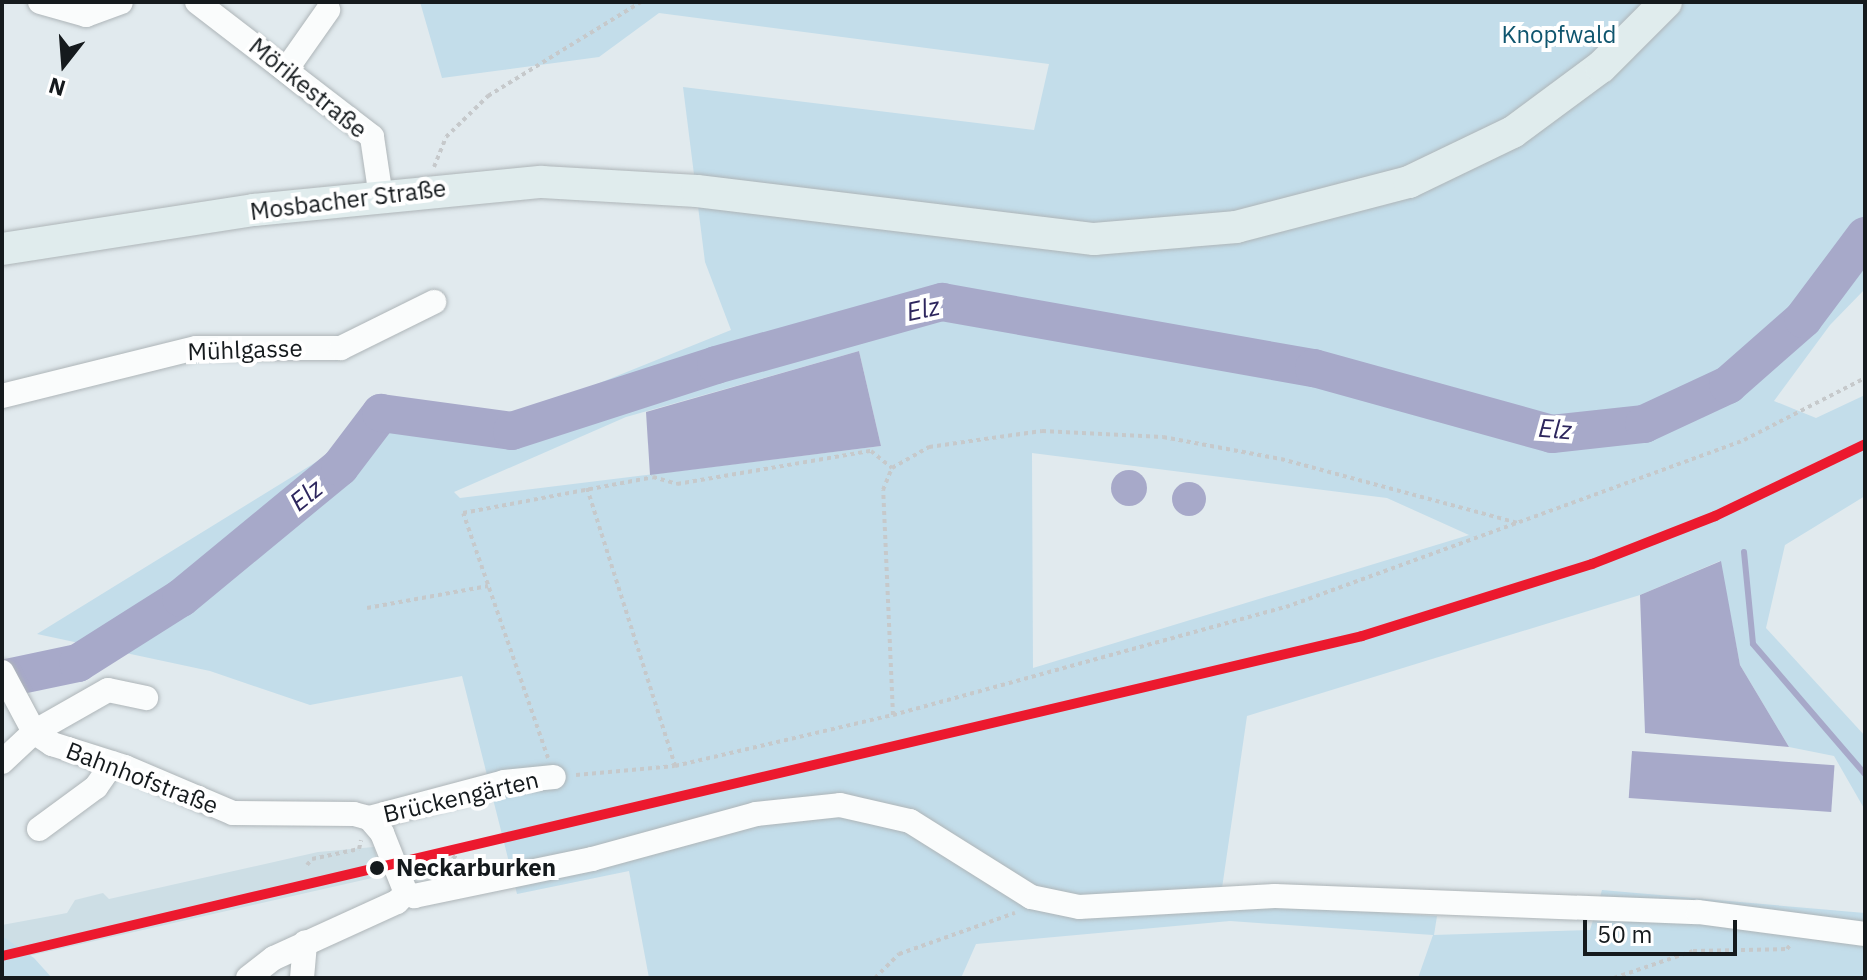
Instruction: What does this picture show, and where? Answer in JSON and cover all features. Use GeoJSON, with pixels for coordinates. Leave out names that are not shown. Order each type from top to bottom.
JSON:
{"type":"FeatureCollection","features":[{"type":"Feature","properties":{"kind":"main road","name":"Mosbacher Straße"},"geometry":{"type":"LineString","coordinates":[[2,249],[424,191],[542,182],[697,191],[1094,239],[1236,227],[1409,182],[1513,132],[1601,67],[1666,2]]}},
{"type":"Feature","properties":{"kind":"street"},"geometry":{"type":"LineString","coordinates":[[40,2],[86,15],[121,2]]}},
{"type":"Feature","properties":{"kind":"street","name":"Mörikestraße"},"geometry":{"type":"LineString","coordinates":[[197,2],[288,67],[372,137],[381,197]]}},
{"type":"Feature","properties":{"kind":"street"},"geometry":{"type":"LineString","coordinates":[[288,67],[328,10]]}},
{"type":"Feature","properties":{"kind":"street","name":"Mühlgasse"},"geometry":{"type":"LineString","coordinates":[[2,396],[196,348],[341,348],[434,302]]}},
{"type":"Feature","properties":{"kind":"street"},"geometry":{"type":"LineString","coordinates":[[2,672],[28,722]]}},
{"type":"Feature","properties":{"kind":"street"},"geometry":{"type":"LineString","coordinates":[[2,762],[28,722],[108,690],[146,698]]}},
{"type":"Feature","properties":{"kind":"street","name":"Bahnhofstraße"},"geometry":{"type":"LineString","coordinates":[[28,722],[52,744],[113,763],[233,813],[354,814],[369,818]]}},
{"type":"Feature","properties":{"kind":"street"},"geometry":{"type":"LineString","coordinates":[[39,829],[87,795],[113,763]]}},
{"type":"Feature","properties":{"kind":"street","name":"Brückengärten"},"geometry":{"type":"LineString","coordinates":[[369,818],[504,782],[554,777]]}},
{"type":"Feature","properties":{"kind":"street"},"geometry":{"type":"LineString","coordinates":[[369,818],[382,833],[406,893],[414,896],[592,859],[756,814],[840,805],[910,821],[1031,897],[1079,907],[1275,896],[1698,912],[1865,934]]}},
{"type":"Feature","properties":{"kind":"street"},"geometry":{"type":"LineString","coordinates":[[248,978],[305,942],[397,902],[406,893]]}},
{"type":"Feature","properties":{"kind":"street"},"geometry":{"type":"LineString","coordinates":[[302,978],[305,942]]}},
{"type":"Feature","properties":{"kind":"path"},"geometry":{"type":"LineString","coordinates":[[424,191],[446,137],[462,117],[641,2]]}},
{"type":"Feature","properties":{"kind":"path"},"geometry":{"type":"LineString","coordinates":[[892,468],[871,451],[677,484],[653,477],[463,513],[554,777],[675,766],[893,715],[1286,607],[1744,440],[1865,378]]}},
{"type":"Feature","properties":{"kind":"path"},"geometry":{"type":"LineString","coordinates":[[893,715],[881,512],[892,468],[929,447],[959,439],[1042,431],[1163,437],[1281,459],[1520,524]]}},
{"type":"Feature","properties":{"kind":"path"},"geometry":{"type":"LineString","coordinates":[[587,488],[675,766]]}},
{"type":"Feature","properties":{"kind":"path"},"geometry":{"type":"LineString","coordinates":[[367,608],[488,586]]}},
{"type":"Feature","properties":{"kind":"path"},"geometry":{"type":"LineString","coordinates":[[307,865],[312,859],[359,849]]}},
{"type":"Feature","properties":{"kind":"path"},"geometry":{"type":"LineString","coordinates":[[875,978],[899,954],[1016,913],[1031,897]]}},
{"type":"Feature","properties":{"kind":"path"},"geometry":{"type":"LineString","coordinates":[[1614,978],[1693,951],[1787,949],[1801,925]]}},
{"type":"Feature","properties":{"kind":"shaded area"},"geometry":{"type":"Polygon","coordinates":[[[859,351],[881,446],[650,475],[646,412],[859,351]]]}},
{"type":"Feature","properties":{"kind":"shaded area"},"geometry":{"type":"Polygon","coordinates":[[[1129,470],[1142,475],[1147,488],[1142,501],[1129,506],[1116,501],[1111,488],[1116,475],[1129,470]]]}},
{"type":"Feature","properties":{"kind":"shaded area"},"geometry":{"type":"Polygon","coordinates":[[[1189,482],[1201,487],[1206,499],[1201,511],[1189,516],[1177,511],[1172,499],[1177,487],[1189,482]]]}},
{"type":"Feature","properties":{"kind":"shaded area"},"geometry":{"type":"Polygon","coordinates":[[[1721,561],[1740,665],[1789,747],[1645,733],[1640,595],[1721,561]]]}},
{"type":"Feature","properties":{"kind":"shaded area"},"geometry":{"type":"Polygon","coordinates":[[[1632,751],[1835,765],[1831,812],[1629,798],[1632,751]]]}},
{"type":"Feature","properties":{"kind":"shaded area"},"geometry":{"type":"Polygon","coordinates":[[[374,847],[381,876],[2,962],[2,925],[67,913],[75,900],[103,893],[109,899],[318,852],[374,847]]]}},
{"type":"Feature","properties":{"kind":"green space","name":"Knopfwald"},"geometry":{"type":"Polygon","coordinates":[[[420,2],[1865,2],[1865,289],[1830,325],[1774,401],[1816,418],[1865,395],[1865,496],[1785,545],[1766,628],[1865,736],[1865,810],[1834,756],[1789,747],[1740,665],[1720,561],[1640,595],[1247,716],[1220,902],[1437,916],[1434,935],[1590,930],[1602,890],[1865,913],[1865,978],[1418,978],[1433,935],[1230,921],[976,944],[961,978],[649,978],[629,871],[517,894],[462,676],[310,705],[210,671],[37,634],[394,414],[515,417],[731,330],[705,262],[683,87],[1034,130],[1049,64],[659,13],[599,57],[442,78],[420,2]],[[859,351],[626,417],[454,492],[460,498],[881,446],[859,351]],[[1032,453],[1033,668],[1469,535],[1387,498],[1032,453]]]}},
{"type":"Feature","properties":{"kind":"green space"},"geometry":{"type":"Polygon","coordinates":[[[2,936],[34,958],[52,978],[2,978],[2,936]]]}},
{"type":"Feature","properties":{"kind":"waterway","name":"Elz"},"geometry":{"type":"LineString","coordinates":[[2,679],[78,663],[181,598],[340,467],[381,413],[512,431],[716,365],[942,302],[1314,368],[1552,434],[1644,424],[1728,385],[1803,319],[1865,236]]}},
{"type":"Feature","properties":{"kind":"waterway"},"geometry":{"type":"LineString","coordinates":[[1744,552],[1753,644],[1865,774]]}},
{"type":"Feature","properties":{"kind":"transit line"},"geometry":{"type":"LineString","coordinates":[[2,956],[1362,636],[1592,564],[1715,516],[1865,444]]}},
{"type":"Feature","properties":{"kind":"place","name":"Neckarburken"},"geometry":{"type":"Point","coordinates":[377,868]}}]}
